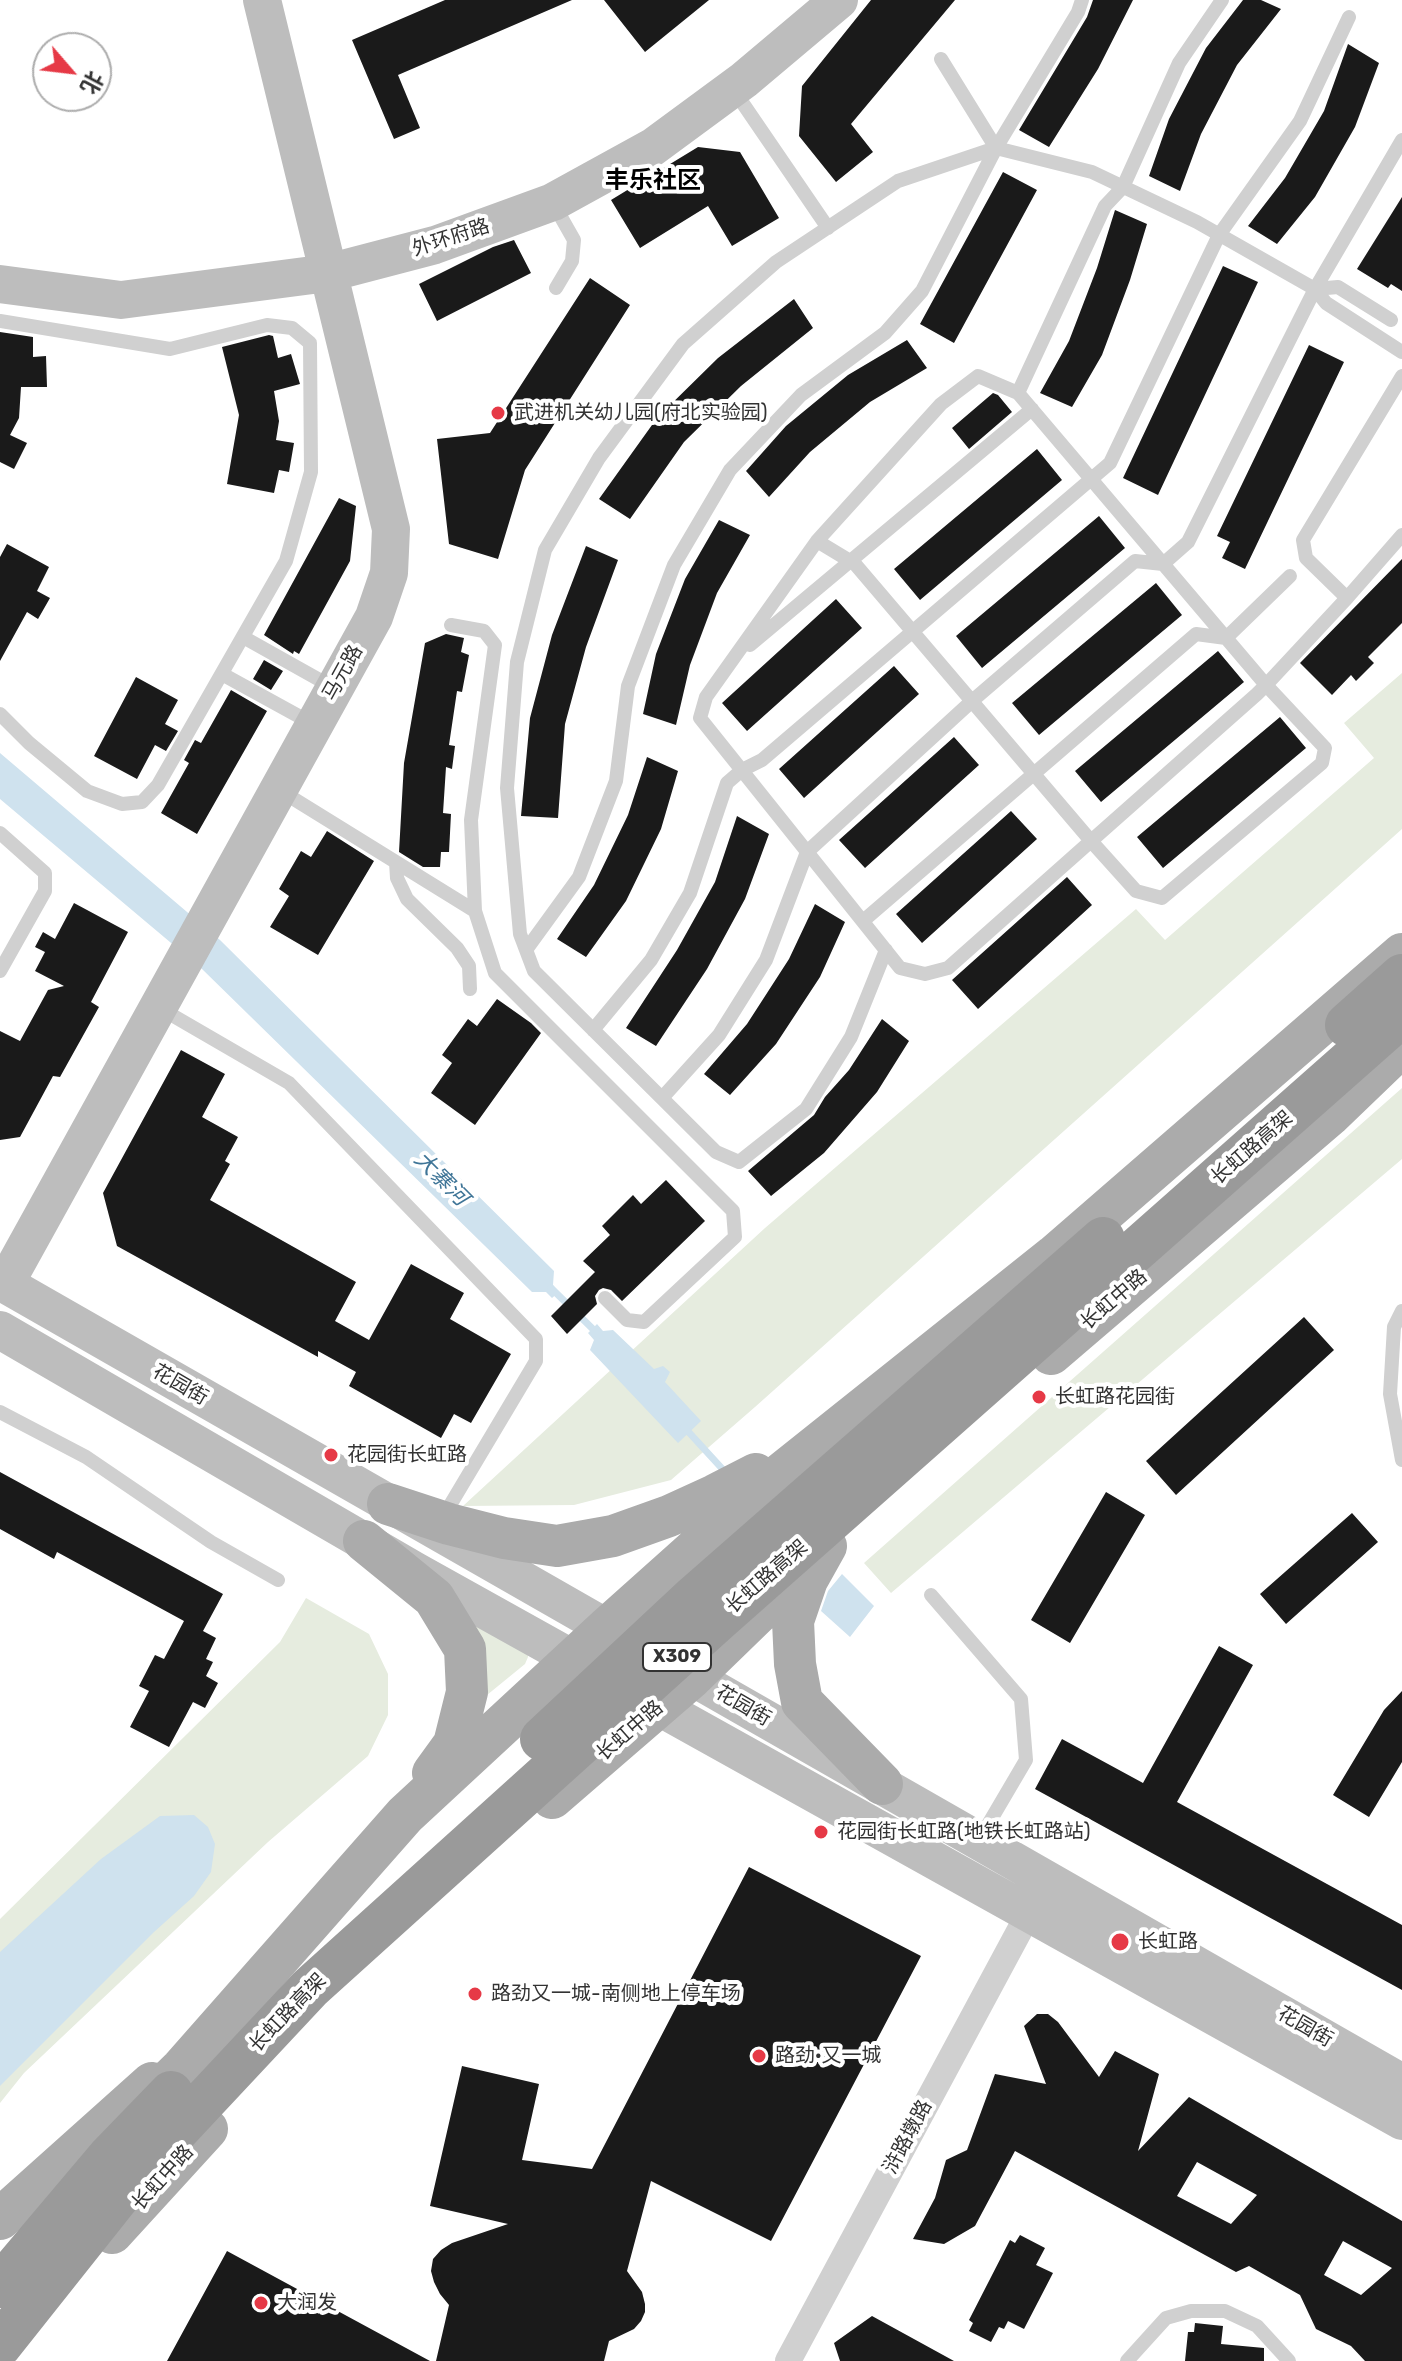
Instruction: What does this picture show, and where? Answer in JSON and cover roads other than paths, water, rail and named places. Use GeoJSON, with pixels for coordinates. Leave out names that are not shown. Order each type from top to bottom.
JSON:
{"type":"FeatureCollection","features":[{"type":"Feature","properties":{"kind":"highway","name":"长虹路高架"},"geometry":{"type":"LineString","coordinates":[[0,2286],[110,2156],[292,1970],[693,1598],[1402,976]]}},
{"type":"Feature","properties":{"kind":"highway","name":"长虹路高架"},"geometry":{"type":"LineString","coordinates":[[0,2345],[135,2175],[310,1988],[720,1618],[1401,1040]]}},
{"type":"Feature","properties":{"kind":"main road","name":"马元路"},"geometry":{"type":"LineString","coordinates":[[2,1283],[374,617],[389,573],[391,529],[262,0]]}},
{"type":"Feature","properties":{"kind":"main road","name":"外环府路"},"geometry":{"type":"LineString","coordinates":[[0,284],[121,300],[328,273],[435,245],[553,202],[653,147],[733,88],[839,0]]}},
{"type":"Feature","properties":{"kind":"main road"},"geometry":{"type":"LineString","coordinates":[[819,1441],[1402,921]]}},
{"type":"Feature","properties":{"kind":"main road"},"geometry":{"type":"LineString","coordinates":[[0,2255],[30,2218],[182,2068],[405,1815],[607,1628],[725,1504],[819,1441],[1054,1256],[1402,954]]}},
{"type":"Feature","properties":{"kind":"main road","name":"长虹中路"},"geometry":{"type":"LineString","coordinates":[[7,2361],[82,2267],[343,1980],[692,1677],[811,1566],[1330,1115],[1401,1040]]}},
{"type":"Feature","properties":{"kind":"main road","name":"花园街"},"geometry":{"type":"LineString","coordinates":[[2,1283],[388,1504]]}},
{"type":"Feature","properties":{"kind":"main road","name":"花园街"},"geometry":{"type":"LineString","coordinates":[[0,1330],[364,1541],[1402,2121]]}},
{"type":"Feature","properties":{"kind":"main road"},"geometry":{"type":"LineString","coordinates":[[388,1504],[438,1526],[557,1546],[613,1536],[669,1516],[725,1504]]}},
{"type":"Feature","properties":{"kind":"main road","name":"花园街"},"geometry":{"type":"LineString","coordinates":[[438,1526],[607,1628],[1402,2083]]}},
{"type":"Feature","properties":{"kind":"main road"},"geometry":{"type":"LineString","coordinates":[[364,1541],[434,1598],[465,1649],[467,1692],[454,1744],[405,1815]]}},
{"type":"Feature","properties":{"kind":"main road"},"geometry":{"type":"LineString","coordinates":[[811,1566],[793,1621],[795,1664],[802,1702],[882,1784]]}},
{"type":"Feature","properties":{"kind":"main road"},"geometry":{"type":"LineString","coordinates":[[510,1718],[571,1781]]}},
{"type":"Feature","properties":{"kind":"main road"},"geometry":{"type":"LineString","coordinates":[[0,2219],[235,2007]]}},
{"type":"Feature","properties":{"kind":"street","name":"浒路墩路"},"geometry":{"type":"LineString","coordinates":[[788,2361],[1029,1913]]}},
{"type":"Feature","properties":{"kind":"lane"},"geometry":{"type":"LineString","coordinates":[[526,950],[579,877],[611,795],[616,781],[628,686],[674,565],[730,470],[801,395],[885,333],[922,291],[996,148],[1078,12],[1082,0]]}},
{"type":"Feature","properties":{"kind":"lane"},"geometry":{"type":"LineString","coordinates":[[1018,393],[1105,206],[1123,187],[1179,63],[1222,0]]}},
{"type":"Feature","properties":{"kind":"lane"},"geometry":{"type":"LineString","coordinates":[[593,1030],[651,960],[690,893],[727,783],[742,770],[762,760],[1110,463],[1219,235],[1300,121],[1349,17]]}},
{"type":"Feature","properties":{"kind":"lane"},"geometry":{"type":"LineString","coordinates":[[941,59],[996,148]]}},
{"type":"Feature","properties":{"kind":"lane"},"geometry":{"type":"LineString","coordinates":[[733,88],[828,228]]}},
{"type":"Feature","properties":{"kind":"lane"},"geometry":{"type":"LineString","coordinates":[[662,1098],[719,1035],[766,960],[807,852],[972,701],[1135,561],[1163,564],[1188,542],[1315,289],[1402,140]]}},
{"type":"Feature","properties":{"kind":"lane"},"geometry":{"type":"LineString","coordinates":[[886,950],[851,1037],[806,1109],[739,1162],[716,1152],[534,971],[520,934],[507,788],[517,662],[545,550],[599,458],[683,344],[776,262],[898,181],[996,148],[1092,172],[1219,235],[1315,289],[1326,303],[1402,352]]}},
{"type":"Feature","properties":{"kind":"lane"},"geometry":{"type":"LineString","coordinates":[[553,202],[574,240],[572,261],[556,288]]}},
{"type":"Feature","properties":{"kind":"lane"},"geometry":{"type":"LineString","coordinates":[[1315,289],[1338,287],[1391,320]]}},
{"type":"Feature","properties":{"kind":"lane"},"geometry":{"type":"LineString","coordinates":[[0,321],[170,349],[267,325],[292,328],[310,343],[311,472],[286,561],[158,785],[142,802],[122,804],[87,791],[29,743],[0,714]]}},
{"type":"Feature","properties":{"kind":"lane"},"geometry":{"type":"LineString","coordinates":[[817,541],[855,564],[1091,841],[1136,891],[1162,898],[1322,763],[1325,748],[1266,685],[1018,393],[978,376],[941,404],[817,541],[706,697],[700,718],[900,968],[925,974],[948,968],[1091,841],[1266,685],[1402,535]]}},
{"type":"Feature","properties":{"kind":"lane"},"geometry":{"type":"LineString","coordinates":[[1347,598],[1306,558],[1303,540],[1402,376]]}},
{"type":"Feature","properties":{"kind":"lane"},"geometry":{"type":"LineString","coordinates":[[733,659],[1032,409]]}},
{"type":"Feature","properties":{"kind":"lane"},"geometry":{"type":"LineString","coordinates":[[1226,638],[1290,576]]}},
{"type":"Feature","properties":{"kind":"lane"},"geometry":{"type":"LineString","coordinates":[[451,625],[484,631],[495,645],[471,820],[475,911],[495,973],[733,1211],[735,1237],[644,1322],[627,1320],[605,1298]]}},
{"type":"Feature","properties":{"kind":"lane"},"geometry":{"type":"LineString","coordinates":[[863,921],[1196,634],[1226,638]]}},
{"type":"Feature","properties":{"kind":"lane"},"geometry":{"type":"LineString","coordinates":[[243,637],[335,688]]}},
{"type":"Feature","properties":{"kind":"lane"},"geometry":{"type":"LineString","coordinates":[[222,674],[314,725]]}},
{"type":"Feature","properties":{"kind":"lane"},"geometry":{"type":"LineString","coordinates":[[279,789],[475,911]]}},
{"type":"Feature","properties":{"kind":"lane"},"geometry":{"type":"LineString","coordinates":[[0,833],[45,873],[45,891],[0,971]]}},
{"type":"Feature","properties":{"kind":"lane"},"geometry":{"type":"LineString","coordinates":[[396,862],[397,878],[407,899],[457,948],[469,966],[470,989]]}},
{"type":"Feature","properties":{"kind":"lane"},"geometry":{"type":"LineString","coordinates":[[158,1007],[289,1083],[536,1339],[536,1361],[438,1526]]}},
{"type":"Feature","properties":{"kind":"lane"},"geometry":{"type":"LineString","coordinates":[[1402,1311],[1394,1327],[1390,1394],[1402,1460]]}},
{"type":"Feature","properties":{"kind":"lane"},"geometry":{"type":"LineString","coordinates":[[0,1412],[86,1457],[211,1542],[278,1580]]}},
{"type":"Feature","properties":{"kind":"lane"},"geometry":{"type":"LineString","coordinates":[[931,1595],[1021,1699],[1026,1760],[979,1840]]}},
{"type":"Feature","properties":{"kind":"lane"},"geometry":{"type":"LineString","coordinates":[[1127,2361],[1166,2318],[1191,2311],[1225,2311],[1257,2326],[1289,2361]]}},
{"type":"Feature","properties":{"kind":"water"},"geometry":{"type":"Polygon","coordinates":[[[0,753],[220,940],[554,1271],[553,1285],[559,1292],[552,1298],[546,1292],[532,1292],[202,969],[0,799],[0,753]]]}},
{"type":"Feature","properties":{"kind":"water"},"geometry":{"type":"Polygon","coordinates":[[[597,1324],[603,1331],[613,1330],[654,1369],[663,1366],[670,1372],[665,1382],[701,1421],[678,1443],[590,1350],[594,1340],[588,1333],[597,1324]]]}},
{"type":"Feature","properties":{"kind":"water"},"geometry":{"type":"Polygon","coordinates":[[[842,1574],[874,1606],[850,1637],[821,1611],[828,1591],[842,1574]]]}},
{"type":"Feature","properties":{"kind":"water"},"geometry":{"type":"Polygon","coordinates":[[[194,1815],[208,1827],[215,1844],[211,1872],[194,1896],[0,2086],[0,1952],[101,1859],[160,1816],[194,1815]]]}},
{"type":"Feature","properties":{"kind":"waterway","name":"大寨河"},"geometry":{"type":"LineString","coordinates":[[551,1288],[599,1335]]}},
{"type":"Feature","properties":{"kind":"waterway","name":"大寨河"},"geometry":{"type":"LineString","coordinates":[[684,1427],[727,1474]]}},
{"type":"Feature","properties":{"kind":"place","name":"武进机关幼儿园(府北实验园)"},"geometry":{"type":"Point","coordinates":[498,413]}},
{"type":"Feature","properties":{"kind":"place","name":"长虹路花园街"},"geometry":{"type":"Point","coordinates":[1039,1397]}},
{"type":"Feature","properties":{"kind":"place","name":"花园街长虹路"},"geometry":{"type":"Point","coordinates":[331,1455]}},
{"type":"Feature","properties":{"kind":"place","name":"花园街长虹路(地铁长虹路站)"},"geometry":{"type":"Point","coordinates":[821,1832]}},
{"type":"Feature","properties":{"kind":"place","name":"长虹路"},"geometry":{"type":"Point","coordinates":[1120,1942]}},
{"type":"Feature","properties":{"kind":"place","name":"路劲又一城-南侧地上停车场"},"geometry":{"type":"Point","coordinates":[475,1994]}},
{"type":"Feature","properties":{"kind":"place","name":"路劲·又一城"},"geometry":{"type":"Point","coordinates":[759,2056]}},
{"type":"Feature","properties":{"kind":"place","name":"大润发"},"geometry":{"type":"Point","coordinates":[261,2303]}},
{"type":"Feature","properties":{"kind":"district","name":"丰乐社区"},"geometry":{"type":"Point","coordinates":[653,181]}}]}
